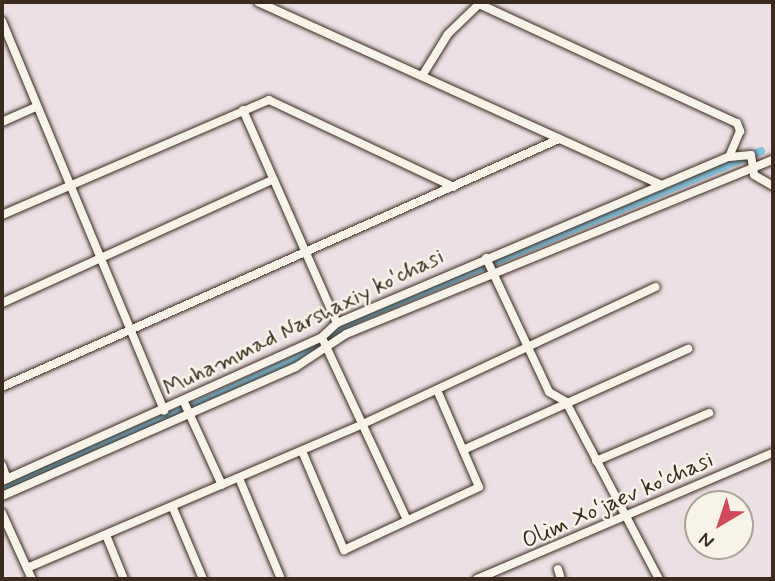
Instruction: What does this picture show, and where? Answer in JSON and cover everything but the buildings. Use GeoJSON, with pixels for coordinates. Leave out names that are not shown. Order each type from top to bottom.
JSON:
{"type":"FeatureCollection","features":[{"type":"Feature","properties":{"kind":"street"},"geometry":{"type":"LineString","coordinates":[[257,2],[662,185]]}},
{"type":"Feature","properties":{"kind":"street"},"geometry":{"type":"LineString","coordinates":[[422,76],[447,34],[479,4],[737,123],[740,131],[729,157],[751,155],[754,175],[773,186]]}},
{"type":"Feature","properties":{"kind":"street"},"geometry":{"type":"LineString","coordinates":[[2,21],[35,107],[164,411]]}},
{"type":"Feature","properties":{"kind":"street"},"geometry":{"type":"LineString","coordinates":[[2,215],[68,184],[269,100],[454,187]]}},
{"type":"Feature","properties":{"kind":"street"},"geometry":{"type":"LineString","coordinates":[[2,122],[35,107]]}},
{"type":"Feature","properties":{"kind":"street"},"geometry":{"type":"LineString","coordinates":[[243,110],[304,254],[337,323]]}},
{"type":"Feature","properties":{"kind":"street"},"geometry":{"type":"LineString","coordinates":[[2,387],[559,139]]}},
{"type":"Feature","properties":{"kind":"street","name":"Muhammad Narshaxiy ko'chasi"},"geometry":{"type":"LineString","coordinates":[[5,480],[184,402],[322,337],[337,323],[729,157]]}},
{"type":"Feature","properties":{"kind":"street"},"geometry":{"type":"LineString","coordinates":[[2,496],[190,415],[326,346],[493,271],[773,160]]}},
{"type":"Feature","properties":{"kind":"street"},"geometry":{"type":"LineString","coordinates":[[2,303],[272,180]]}},
{"type":"Feature","properties":{"kind":"street"},"geometry":{"type":"LineString","coordinates":[[486,258],[530,342],[549,392],[566,402],[596,461],[631,519],[659,579]]}},
{"type":"Feature","properties":{"kind":"street"},"geometry":{"type":"LineString","coordinates":[[27,568],[173,508],[363,424],[530,342],[655,286]]}},
{"type":"Feature","properties":{"kind":"street"},"geometry":{"type":"LineString","coordinates":[[322,337],[407,520]]}},
{"type":"Feature","properties":{"kind":"street"},"geometry":{"type":"LineString","coordinates":[[463,450],[688,349]]}},
{"type":"Feature","properties":{"kind":"street"},"geometry":{"type":"LineString","coordinates":[[302,451],[344,550],[479,488],[437,390]]}},
{"type":"Feature","properties":{"kind":"street"},"geometry":{"type":"LineString","coordinates":[[184,402],[222,485]]}},
{"type":"Feature","properties":{"kind":"street"},"geometry":{"type":"LineString","coordinates":[[596,461],[709,413]]}},
{"type":"Feature","properties":{"kind":"street","name":"Olim Xoʻjaev ko'chasi"},"geometry":{"type":"LineString","coordinates":[[477,579],[492,578],[631,519],[773,453]]}},
{"type":"Feature","properties":{"kind":"street"},"geometry":{"type":"LineString","coordinates":[[2,465],[5,480]]}},
{"type":"Feature","properties":{"kind":"street"},"geometry":{"type":"LineString","coordinates":[[239,478],[281,579]]}},
{"type":"Feature","properties":{"kind":"street"},"geometry":{"type":"LineString","coordinates":[[173,508],[204,579]]}},
{"type":"Feature","properties":{"kind":"street"},"geometry":{"type":"LineString","coordinates":[[2,513],[32,579]]}},
{"type":"Feature","properties":{"kind":"street"},"geometry":{"type":"LineString","coordinates":[[106,535],[124,579]]}},
{"type":"Feature","properties":{"kind":"street"},"geometry":{"type":"LineString","coordinates":[[558,569],[561,579]]}},
{"type":"Feature","properties":{"kind":"waterway"},"geometry":{"type":"LineString","coordinates":[[193,406],[293,360],[353,321],[761,151]]}},
{"type":"Feature","properties":{"kind":"waterway"},"geometry":{"type":"LineString","coordinates":[[5,487],[181,411]]}}]}
